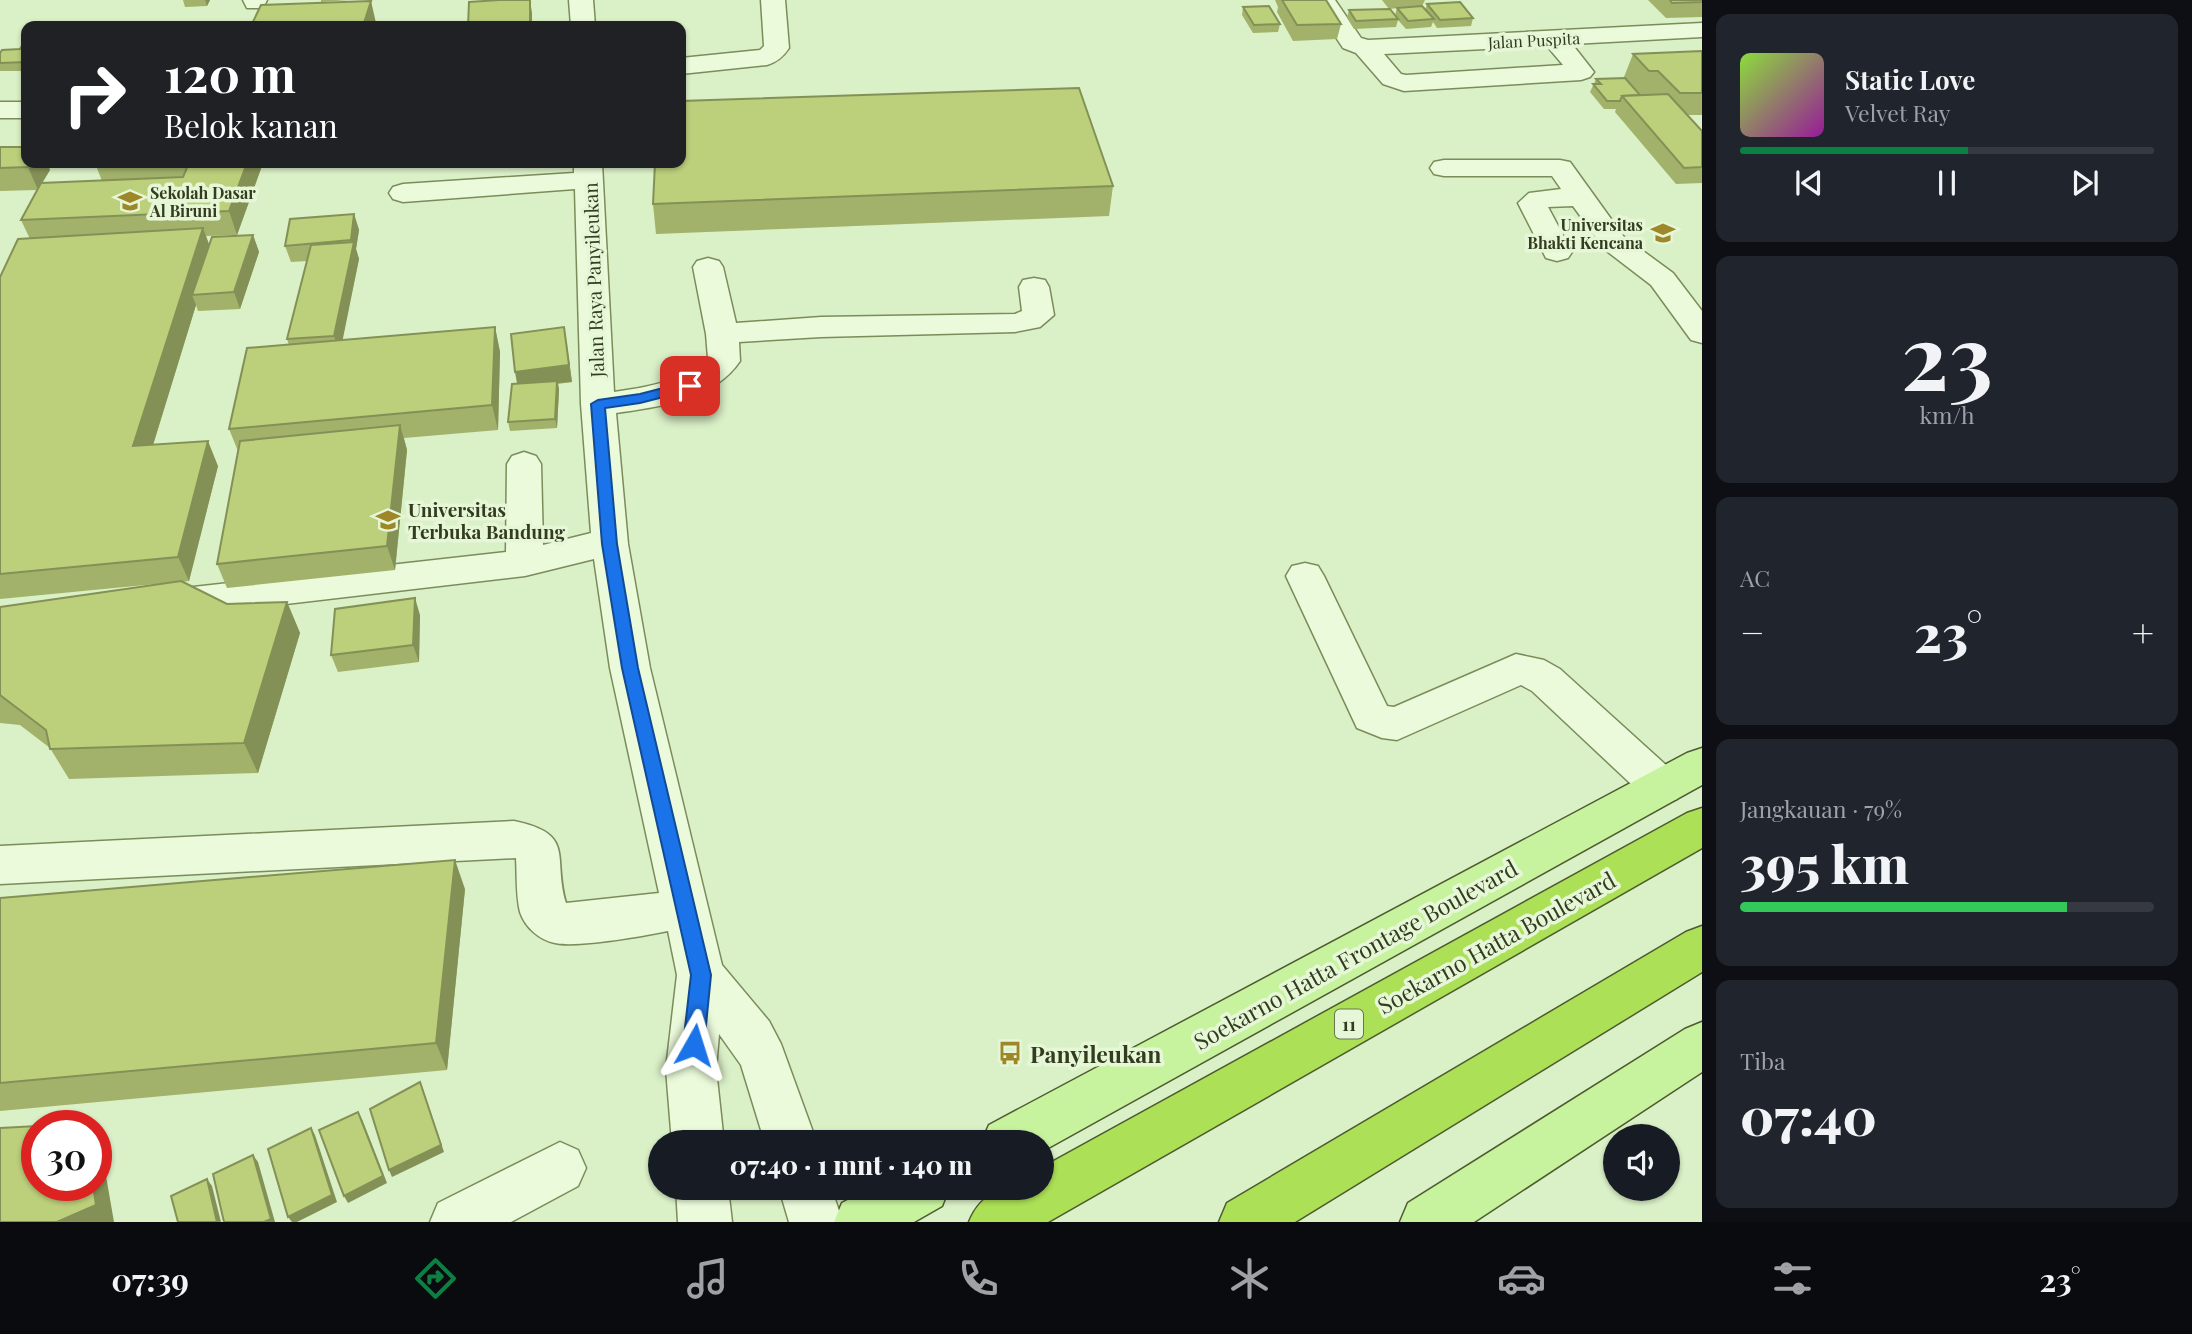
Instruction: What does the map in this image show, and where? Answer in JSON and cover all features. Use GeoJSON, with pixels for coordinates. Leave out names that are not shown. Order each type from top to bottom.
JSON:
{"type":"FeatureCollection","features":[{"type":"Feature","properties":{"kind":"highway","name":"Soekarno Hatta Boulevard"},"geometry":{"type":"LineString","coordinates":[[996,1222],[1702,826]]}},
{"type":"Feature","properties":{"kind":"highway"},"geometry":{"type":"LineString","coordinates":[[1246,1222],[1702,947]]}},
{"type":"Feature","properties":{"kind":"main road","name":"Soekarno Hatta Frontage Boulevard"},"geometry":{"type":"LineString","coordinates":[[1031,1130],[1702,765]]}},
{"type":"Feature","properties":{"kind":"main road"},"geometry":{"type":"LineString","coordinates":[[1427,1222],[1702,1045]]}},
{"type":"Feature","properties":{"kind":"main road"},"geometry":{"type":"LineString","coordinates":[[861,1222],[901,1200]]}},
{"type":"Feature","properties":{"kind":"street"},"geometry":{"type":"LineString","coordinates":[[581,0],[583,21]]}},
{"type":"Feature","properties":{"kind":"street"},"geometry":{"type":"LineString","coordinates":[[686,65],[767,57],[774,53],[777,48],[773,0]]}},
{"type":"Feature","properties":{"kind":"street"},"geometry":{"type":"LineString","coordinates":[[1324,0],[1352,43],[1365,48],[1392,79],[1404,83],[1581,72],[1555,39]]}},
{"type":"Feature","properties":{"kind":"street","name":"Jalan Puspita"},"geometry":{"type":"LineString","coordinates":[[1365,48],[1702,30]]}},
{"type":"Feature","properties":{"kind":"street"},"geometry":{"type":"LineString","coordinates":[[0,110],[21,110]]}},
{"type":"Feature","properties":{"kind":"street"},"geometry":{"type":"LineString","coordinates":[[1444,168],[1553,166],[1565,172],[1614,243],[1668,286],[1702,333]]}},
{"type":"Feature","properties":{"kind":"street"},"geometry":{"type":"LineString","coordinates":[[403,193],[588,171]]}},
{"type":"Feature","properties":{"kind":"street","name":"Jalan Raya Panyileukan"},"geometry":{"type":"LineString","coordinates":[[588,171],[598,404],[610,544],[630,668],[701,975],[691,1069],[697,1130]]}},
{"type":"Feature","properties":{"kind":"street"},"geometry":{"type":"LineString","coordinates":[[1557,252],[1532,203],[1539,199],[1580,197]]}},
{"type":"Feature","properties":{"kind":"street"},"geometry":{"type":"LineString","coordinates":[[598,404],[640,399],[690,386],[711,375],[724,361],[722,334],[708,267]]}},
{"type":"Feature","properties":{"kind":"street"},"geometry":{"type":"LineString","coordinates":[[722,334],[821,327],[1015,323],[1038,315],[1034,287]]}},
{"type":"Feature","properties":{"kind":"street"},"geometry":{"type":"LineString","coordinates":[[524,464],[525,564]]}},
{"type":"Feature","properties":{"kind":"street"},"geometry":{"type":"LineString","coordinates":[[138,607],[525,564],[578,548],[610,544]]}},
{"type":"Feature","properties":{"kind":"street"},"geometry":{"type":"LineString","coordinates":[[1305,576],[1373,717],[1397,724],[1516,669],[1530,671],[1546,680],[1662,787]]}},
{"type":"Feature","properties":{"kind":"street"},"geometry":{"type":"LineString","coordinates":[[0,865],[514,839],[528,842],[537,849],[543,911],[557,924],[633,918],[687,908]]}},
{"type":"Feature","properties":{"kind":"street","name":"Jalan Raya Panyileukan"},"geometry":{"type":"LineString","coordinates":[[701,975],[752,1037],[764,1060],[787,1130]]}},
{"type":"Feature","properties":{"kind":"street"},"geometry":{"type":"LineString","coordinates":[[457,1222],[560,1168]]}},
{"type":"Feature","properties":{"kind":"street"},"geometry":{"type":"LineString","coordinates":[[703,1200],[705,1222]]}},
{"type":"Feature","properties":{"kind":"street"},"geometry":{"type":"LineString","coordinates":[[809,1200],[816,1222]]}},
{"type":"Feature","properties":{"kind":"building"},"geometry":{"type":"Polygon","coordinates":[[[530,0],[530,21],[468,21],[469,2],[530,0]]]}},
{"type":"Feature","properties":{"kind":"building"},"geometry":{"type":"Polygon","coordinates":[[[1282,0],[1326,0],[1341,24],[1297,25],[1282,0]]]}},
{"type":"Feature","properties":{"kind":"building"},"geometry":{"type":"Polygon","coordinates":[[[1670,0],[1702,0],[1702,2],[1672,3],[1670,0]]]}},
{"type":"Feature","properties":{"kind":"building"},"geometry":{"type":"Polygon","coordinates":[[[371,1],[365,21],[253,21],[261,5],[371,1]]]}},
{"type":"Feature","properties":{"kind":"building"},"geometry":{"type":"Polygon","coordinates":[[[1460,2],[1473,18],[1440,20],[1427,4],[1460,2]]]}},
{"type":"Feature","properties":{"kind":"building"},"geometry":{"type":"Polygon","coordinates":[[[1269,6],[1280,24],[1254,25],[1243,7],[1269,6]]]}},
{"type":"Feature","properties":{"kind":"building"},"geometry":{"type":"Polygon","coordinates":[[[1422,6],[1434,19],[1408,21],[1397,8],[1422,6]]]}},
{"type":"Feature","properties":{"kind":"building"},"geometry":{"type":"Polygon","coordinates":[[[1390,9],[1398,19],[1356,21],[1349,10],[1390,9]]]}},
{"type":"Feature","properties":{"kind":"building"},"geometry":{"type":"Polygon","coordinates":[[[20,49],[21,62],[0,63],[2,50],[20,49]]]}},
{"type":"Feature","properties":{"kind":"building"},"geometry":{"type":"Polygon","coordinates":[[[1702,51],[1702,93],[1680,93],[1658,71],[1649,71],[1633,54],[1702,51]]]}},
{"type":"Feature","properties":{"kind":"building"},"geometry":{"type":"Polygon","coordinates":[[[1625,78],[1640,95],[1622,96],[1620,101],[1607,101],[1593,84],[1601,84],[1596,79],[1625,78]]]}},
{"type":"Feature","properties":{"kind":"building"},"geometry":{"type":"Polygon","coordinates":[[[1079,88],[1113,186],[653,204],[655,168],[686,168],[686,101],[1079,88]]]}},
{"type":"Feature","properties":{"kind":"building"},"geometry":{"type":"Polygon","coordinates":[[[1668,94],[1702,131],[1702,167],[1684,168],[1622,96],[1668,94]]]}},
{"type":"Feature","properties":{"kind":"building"},"geometry":{"type":"Polygon","coordinates":[[[0,147],[21,147],[21,167],[0,168],[0,147]]]}},
{"type":"Feature","properties":{"kind":"building"},"geometry":{"type":"Polygon","coordinates":[[[187,168],[245,168],[229,211],[21,220],[41,183],[183,177],[187,168]]]}},
{"type":"Feature","properties":{"kind":"building"},"geometry":{"type":"Polygon","coordinates":[[[354,214],[351,240],[285,246],[290,219],[354,214]]]}},
{"type":"Feature","properties":{"kind":"building"},"geometry":{"type":"Polygon","coordinates":[[[203,228],[133,446],[208,441],[178,557],[0,574],[0,277],[18,239],[203,228]]]}},
{"type":"Feature","properties":{"kind":"building"},"geometry":{"type":"Polygon","coordinates":[[[253,235],[234,292],[192,295],[212,237],[253,235]]]}},
{"type":"Feature","properties":{"kind":"building"},"geometry":{"type":"Polygon","coordinates":[[[354,242],[334,336],[287,339],[311,245],[354,242]]]}},
{"type":"Feature","properties":{"kind":"building"},"geometry":{"type":"Polygon","coordinates":[[[495,327],[492,405],[229,429],[247,348],[495,327]]]}},
{"type":"Feature","properties":{"kind":"building"},"geometry":{"type":"Polygon","coordinates":[[[564,327],[569,365],[515,372],[511,334],[564,327]]]}},
{"type":"Feature","properties":{"kind":"building"},"geometry":{"type":"Polygon","coordinates":[[[557,381],[555,419],[508,422],[512,384],[557,381]]]}},
{"type":"Feature","properties":{"kind":"building"},"geometry":{"type":"Polygon","coordinates":[[[400,425],[387,546],[217,564],[240,441],[400,425]]]}},
{"type":"Feature","properties":{"kind":"building"},"geometry":{"type":"Polygon","coordinates":[[[181,581],[227,604],[287,602],[244,743],[50,749],[46,730],[0,695],[0,607],[181,581]]]}},
{"type":"Feature","properties":{"kind":"building"},"geometry":{"type":"Polygon","coordinates":[[[415,598],[413,645],[331,655],[335,609],[415,598]]]}},
{"type":"Feature","properties":{"kind":"building"},"geometry":{"type":"Polygon","coordinates":[[[455,860],[436,1043],[0,1083],[0,898],[455,860]]]}},
{"type":"Feature","properties":{"kind":"building"},"geometry":{"type":"Polygon","coordinates":[[[420,1082],[441,1145],[389,1170],[370,1109],[420,1082]]]}},
{"type":"Feature","properties":{"kind":"building"},"geometry":{"type":"Polygon","coordinates":[[[358,1112],[383,1176],[344,1196],[319,1130],[358,1112]]]}},
{"type":"Feature","properties":{"kind":"building"},"geometry":{"type":"Polygon","coordinates":[[[21,1127],[21,1201],[95,1201],[96,1205],[57,1222],[0,1222],[0,1128],[21,1127]]]}},
{"type":"Feature","properties":{"kind":"building"},"geometry":{"type":"Polygon","coordinates":[[[311,1128],[332,1195],[288,1217],[268,1149],[311,1128]]]}},
{"type":"Feature","properties":{"kind":"building"},"geometry":{"type":"Polygon","coordinates":[[[253,1155],[271,1219],[264,1222],[224,1222],[213,1174],[253,1155]]]}},
{"type":"Feature","properties":{"kind":"building"},"geometry":{"type":"Polygon","coordinates":[[[207,1179],[217,1222],[178,1222],[171,1196],[207,1179]]]}},
{"type":"Feature","properties":{"kind":"place","name":"Sekolah Dasar Al Biruni"},"geometry":{"type":"Point","coordinates":[130,201]}},
{"type":"Feature","properties":{"kind":"place","name":"Universitas Bhakti Kencana"},"geometry":{"type":"Point","coordinates":[1663,233]}},
{"type":"Feature","properties":{"kind":"place","name":"Universitas Terbuka Bandung"},"geometry":{"type":"Point","coordinates":[388,520]}},
{"type":"Feature","properties":{"kind":"place","name":"Panyileukan"},"geometry":{"type":"Point","coordinates":[1010,1053]}},
{"type":"Feature","properties":{"kind":"route"},"geometry":{"type":"LineString","coordinates":[[690,386],[640,399],[598,404],[610,544],[630,668],[701,975],[694,1045]]}}]}
